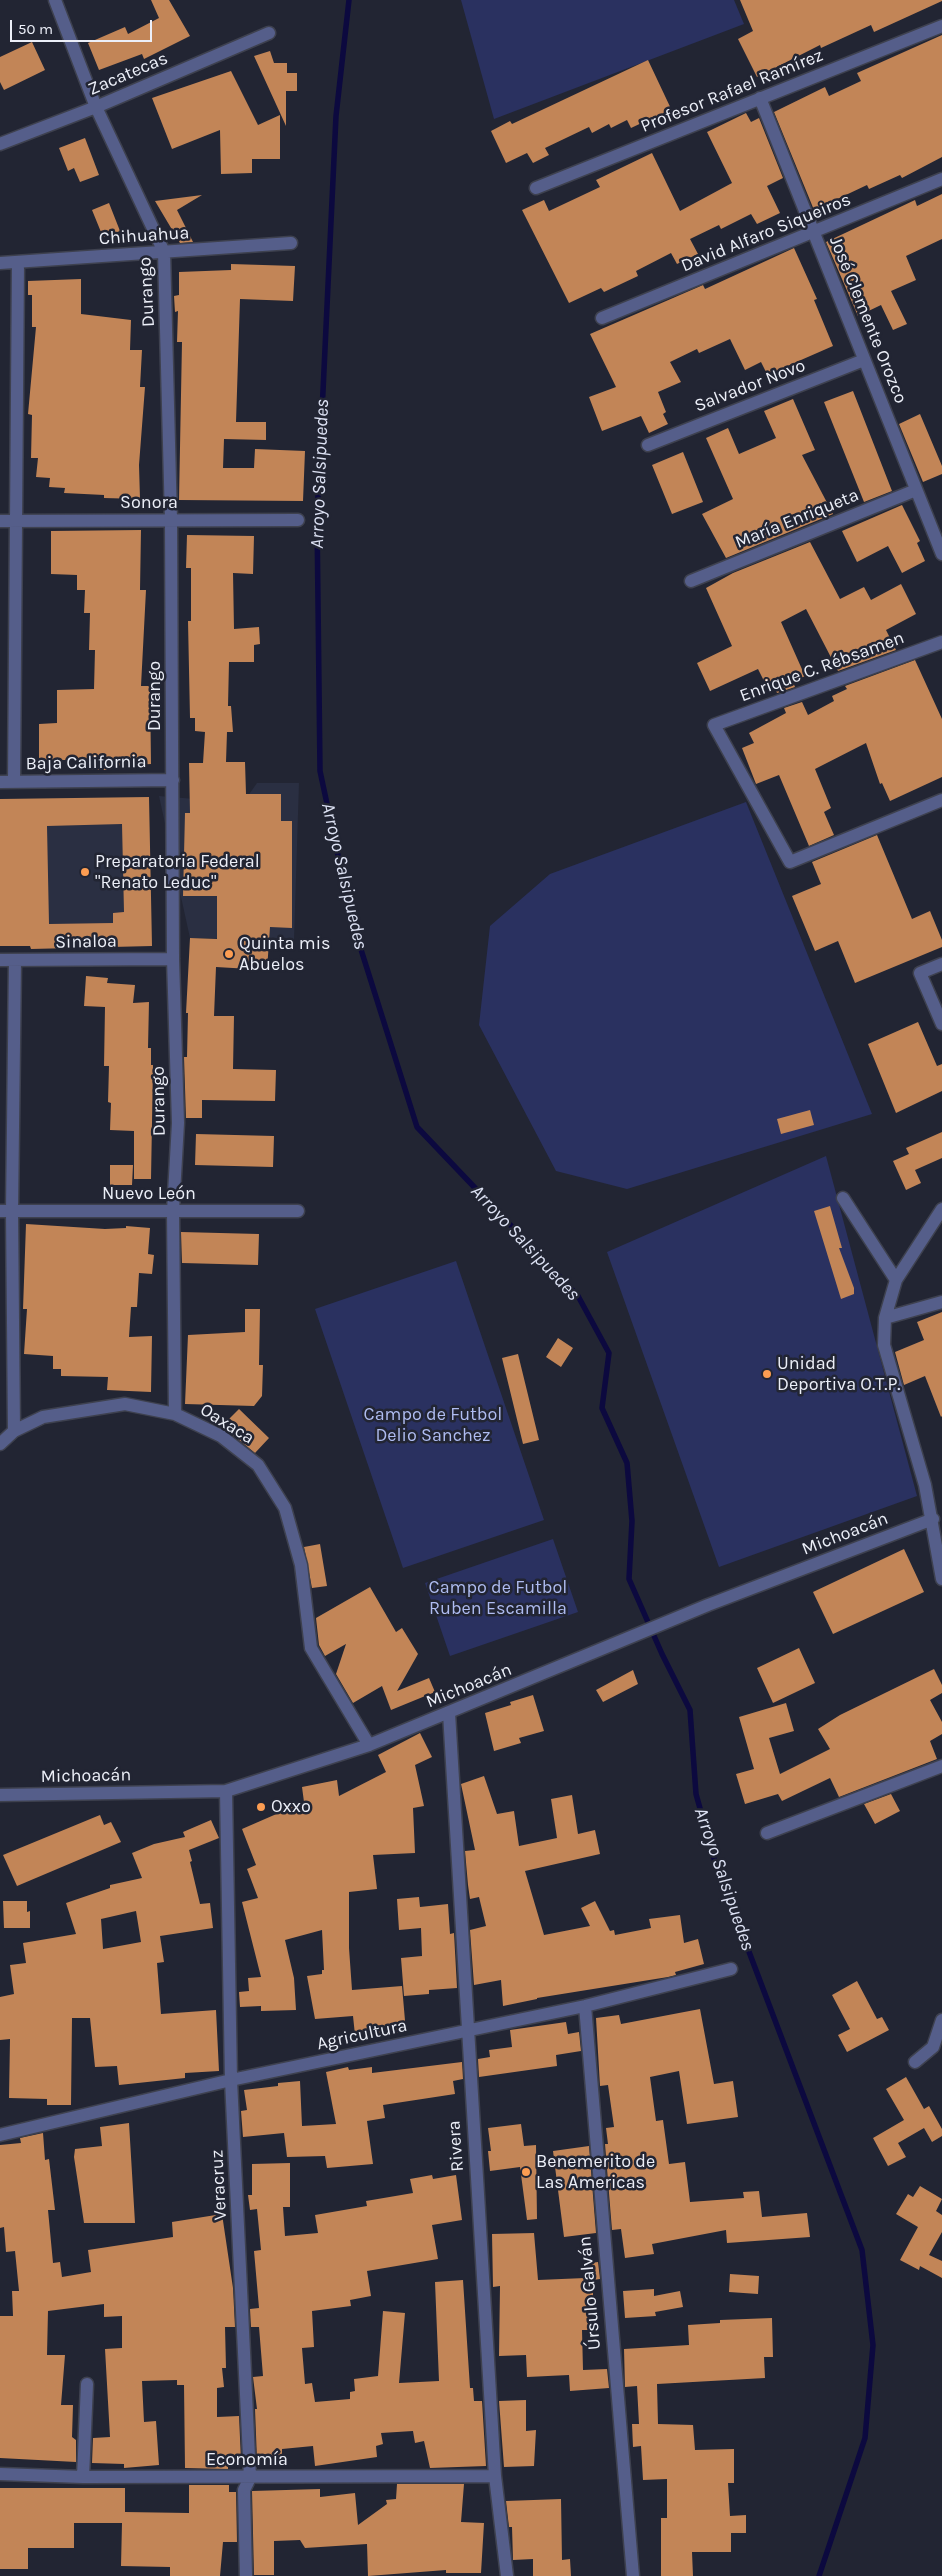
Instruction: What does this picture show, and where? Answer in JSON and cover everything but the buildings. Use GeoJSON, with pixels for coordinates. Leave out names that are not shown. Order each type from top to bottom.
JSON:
{"type":"FeatureCollection","features":[{"type":"Feature","properties":{"kind":"street","name":"Durango"},"geometry":{"type":"LineString","coordinates":[[55,0],[96,107],[164,252],[171,520],[173,959],[178,1123],[173,1211],[175,1414]]}},
{"type":"Feature","properties":{"kind":"street","name":"Profesor Rafael Ramírez"},"geometry":{"type":"LineString","coordinates":[[536,188],[942,26]]}},
{"type":"Feature","properties":{"kind":"street","name":"Zacatecas"},"geometry":{"type":"LineString","coordinates":[[0,144],[96,107],[269,33]]}},
{"type":"Feature","properties":{"kind":"street","name":"José Clemente Orozco"},"geometry":{"type":"LineString","coordinates":[[760,98],[942,554]]}},
{"type":"Feature","properties":{"kind":"street","name":"David Alfaro Siqueiros"},"geometry":{"type":"LineString","coordinates":[[602,318],[814,233],[942,179]]}},
{"type":"Feature","properties":{"kind":"street","name":"Chihuahua"},"geometry":{"type":"LineString","coordinates":[[0,263],[291,243]]}},
{"type":"Feature","properties":{"kind":"street"},"geometry":{"type":"LineString","coordinates":[[14,782],[18,263]]}},
{"type":"Feature","properties":{"kind":"street","name":"Salvador Novo"},"geometry":{"type":"LineString","coordinates":[[648,444],[864,360]]}},
{"type":"Feature","properties":{"kind":"street","name":"María Enriqueta"},"geometry":{"type":"LineString","coordinates":[[691,581],[916,490]]}},
{"type":"Feature","properties":{"kind":"street","name":"Sonora"},"geometry":{"type":"LineString","coordinates":[[0,521],[298,520]]}},
{"type":"Feature","properties":{"kind":"street","name":"Enrique C. Rébsamen"},"geometry":{"type":"LineString","coordinates":[[942,642],[714,724],[790,862],[942,800]]}},
{"type":"Feature","properties":{"kind":"street","name":"Baja California"},"geometry":{"type":"LineString","coordinates":[[0,782],[173,780]]}},
{"type":"Feature","properties":{"kind":"street","name":"Sinaloa"},"geometry":{"type":"LineString","coordinates":[[0,960],[173,959]]}},
{"type":"Feature","properties":{"kind":"street"},"geometry":{"type":"LineString","coordinates":[[14,1431],[6,1211],[15,960]]}},
{"type":"Feature","properties":{"kind":"street"},"geometry":{"type":"LineString","coordinates":[[942,964],[920,973],[942,1024]]}},
{"type":"Feature","properties":{"kind":"street"},"geometry":{"type":"LineString","coordinates":[[843,1198],[896,1280]]}},
{"type":"Feature","properties":{"kind":"street"},"geometry":{"type":"LineString","coordinates":[[942,1209],[896,1280],[885,1318],[884,1346],[925,1485],[933,1520],[942,1579]]}},
{"type":"Feature","properties":{"kind":"street","name":"Nuevo León"},"geometry":{"type":"LineString","coordinates":[[6,1211],[298,1211]]}},
{"type":"Feature","properties":{"kind":"street"},"geometry":{"type":"LineString","coordinates":[[885,1318],[942,1302]]}},
{"type":"Feature","properties":{"kind":"street","name":"Oaxaca"},"geometry":{"type":"LineString","coordinates":[[0,1444],[14,1431],[43,1417],[125,1404],[175,1414],[221,1436],[258,1465],[285,1508],[301,1565],[311,1648],[369,1745]]}},
{"type":"Feature","properties":{"kind":"street","name":"Michoacán"},"geometry":{"type":"LineString","coordinates":[[0,1795],[226,1791],[369,1745],[708,1605],[933,1520]]}},
{"type":"Feature","properties":{"kind":"street","name":"Rivera"},"geometry":{"type":"LineString","coordinates":[[449,1713],[495,2476],[507,2576]]}},
{"type":"Feature","properties":{"kind":"street"},"geometry":{"type":"LineString","coordinates":[[767,1834],[942,1766]]}},
{"type":"Feature","properties":{"kind":"street","name":"Veracruz"},"geometry":{"type":"LineString","coordinates":[[226,1791],[231,2080],[250,2478],[244,2490],[246,2576]]}},
{"type":"Feature","properties":{"kind":"street","name":"Agricultura"},"geometry":{"type":"LineString","coordinates":[[0,2135],[231,2080],[585,2006],[732,1969]]}},
{"type":"Feature","properties":{"kind":"street","name":"Úrsulo Galván"},"geometry":{"type":"LineString","coordinates":[[585,2006],[632,2576]]}},
{"type":"Feature","properties":{"kind":"street"},"geometry":{"type":"LineString","coordinates":[[915,2062],[933,2047],[942,2020]]}},
{"type":"Feature","properties":{"kind":"street"},"geometry":{"type":"LineString","coordinates":[[83,2477],[87,2384]]}},
{"type":"Feature","properties":{"kind":"street","name":"Economía"},"geometry":{"type":"LineString","coordinates":[[0,2474],[83,2477],[250,2478],[495,2476]]}},
{"type":"Feature","properties":{"kind":"shaded area"},"geometry":{"type":"Polygon","coordinates":[[[257,783],[299,783],[294,940],[190,938],[159,796],[243,803],[257,783]]]}},
{"type":"Feature","properties":{"kind":"shaded area","name":"Preparatoria Federal \"Renato Leduc\""},"geometry":{"type":"Polygon","coordinates":[[[0,799],[149,801],[149,944],[0,946],[0,799]]]}},
{"type":"Feature","properties":{"kind":"green space"},"geometry":{"type":"Polygon","coordinates":[[[461,0],[734,0],[744,24],[494,119],[461,0]]]}},
{"type":"Feature","properties":{"kind":"green space"},"geometry":{"type":"Polygon","coordinates":[[[746,802],[872,1114],[627,1189],[556,1171],[479,1025],[490,926],[550,874],[746,802]]]}},
{"type":"Feature","properties":{"kind":"green space","name":"Unidad Deportiva O.T.P."},"geometry":{"type":"Polygon","coordinates":[[[826,1156],[917,1496],[719,1567],[607,1252],[826,1156]]]}},
{"type":"Feature","properties":{"kind":"green space","name":"Campo de Futbol Delio Sanchez"},"geometry":{"type":"Polygon","coordinates":[[[456,1261],[544,1520],[403,1568],[315,1309],[456,1261]]]}},
{"type":"Feature","properties":{"kind":"green space","name":"Campo de Futbol Ruben Escamilla"},"geometry":{"type":"Polygon","coordinates":[[[553,1539],[578,1612],[450,1656],[425,1583],[553,1539]]]}},
{"type":"Feature","properties":{"kind":"waterway","name":"Arroyo Salsipuedes"},"geometry":{"type":"LineString","coordinates":[[349,0],[336,116],[317,518],[320,771],[352,921],[417,1127],[578,1296],[609,1353],[602,1408],[627,1463],[632,1521],[629,1579],[662,1654],[690,1710],[696,1794],[715,1862],[862,2250],[873,2345],[865,2438],[819,2576]]}},
{"type":"Feature","properties":{"kind":"place","name":"Preparatoria Federal \"Renato Leduc\""},"geometry":{"type":"Point","coordinates":[85,872]}},
{"type":"Feature","properties":{"kind":"place","name":"Quinta mis Abuelos"},"geometry":{"type":"Point","coordinates":[229,954]}},
{"type":"Feature","properties":{"kind":"place","name":"Unidad Deportiva O.T.P."},"geometry":{"type":"Point","coordinates":[767,1374]}},
{"type":"Feature","properties":{"kind":"place","name":"Oxxo"},"geometry":{"type":"Point","coordinates":[261,1807]}},
{"type":"Feature","properties":{"kind":"place","name":"Benemerito de Las Americas"},"geometry":{"type":"Point","coordinates":[526,2172]}}]}
